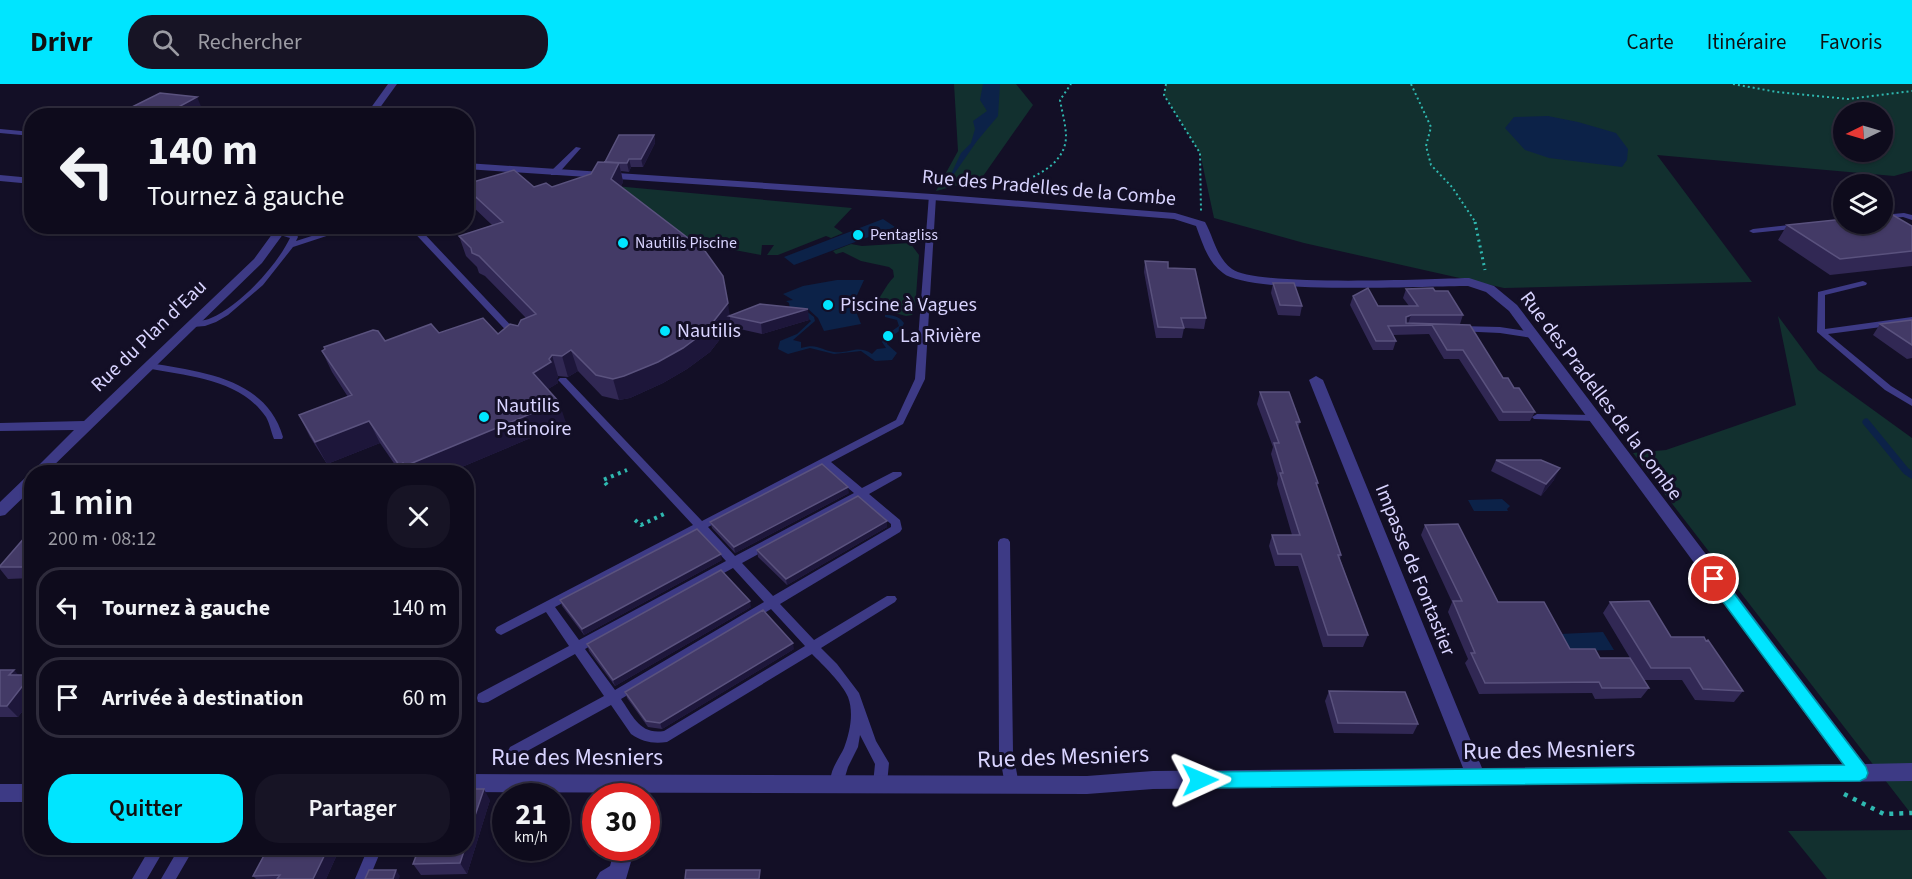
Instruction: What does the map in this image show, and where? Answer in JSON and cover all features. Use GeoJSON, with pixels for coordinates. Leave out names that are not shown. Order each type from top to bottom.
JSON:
{"type":"FeatureCollection","features":[{"type":"Feature","properties":{"kind":"street"},"geometry":{"type":"LineString","coordinates":[[375,108],[393,84]]}},
{"type":"Feature","properties":{"kind":"street","name":"Rue des Pradelles de la Combe"},"geometry":{"type":"LineString","coordinates":[[474,167],[932,197],[1176,216],[1201,224],[1212,256],[1219,265],[1239,278],[1282,283],[1459,281],[1479,285],[1505,300],[1533,335],[1860,773]]}},
{"type":"Feature","properties":{"kind":"street"},"geometry":{"type":"LineString","coordinates":[[0,178],[24,180]]}},
{"type":"Feature","properties":{"kind":"street","name":"Rue du Plan d'Eau"},"geometry":{"type":"LineString","coordinates":[[46,465],[258,261],[278,234]]}},
{"type":"Feature","properties":{"kind":"street","name":"Impasse de Fontastier"},"geometry":{"type":"LineString","coordinates":[[1316,380],[1476,776]]}},
{"type":"Feature","properties":{"kind":"street"},"geometry":{"type":"LineString","coordinates":[[0,427],[88,425]]}},
{"type":"Feature","properties":{"kind":"street"},"geometry":{"type":"LineString","coordinates":[[0,511],[24,488]]}},
{"type":"Feature","properties":{"kind":"street","name":"Rue des Mesniers"},"geometry":{"type":"LineString","coordinates":[[660,788],[837,783],[1116,784],[1154,780],[1912,772]]}},
{"type":"Feature","properties":{"kind":"street","name":"Rue des Mesniers"},"geometry":{"type":"LineString","coordinates":[[474,783],[582,787]]}},
{"type":"Feature","properties":{"kind":"street"},"geometry":{"type":"LineString","coordinates":[[0,793],[24,793]]}},
{"type":"Feature","properties":{"kind":"street"},"geometry":{"type":"LineString","coordinates":[[616,877],[621,861]]}},
{"type":"Feature","properties":{"kind":"lane"},"geometry":{"type":"LineString","coordinates":[[0,131],[24,133]]}},
{"type":"Feature","properties":{"kind":"lane"},"geometry":{"type":"LineString","coordinates":[[554,172],[578,148]]}},
{"type":"Feature","properties":{"kind":"lane"},"geometry":{"type":"LineString","coordinates":[[501,630],[900,422],[920,379],[932,197]]}},
{"type":"Feature","properties":{"kind":"lane"},"geometry":{"type":"LineString","coordinates":[[1893,216],[1904,215],[1912,218]]}},
{"type":"Feature","properties":{"kind":"lane"},"geometry":{"type":"LineString","coordinates":[[1753,231],[1810,225]]}},
{"type":"Feature","properties":{"kind":"lane"},"geometry":{"type":"LineString","coordinates":[[193,324],[214,321],[231,311],[281,260],[294,237],[290,234]]}},
{"type":"Feature","properties":{"kind":"lane"},"geometry":{"type":"LineString","coordinates":[[291,245],[327,234]]}},
{"type":"Feature","properties":{"kind":"lane"},"geometry":{"type":"LineString","coordinates":[[420,234],[522,342]]}},
{"type":"Feature","properties":{"kind":"lane"},"geometry":{"type":"LineString","coordinates":[[1821,332],[1821,294],[1863,283]]}},
{"type":"Feature","properties":{"kind":"lane"},"geometry":{"type":"LineString","coordinates":[[1821,332],[1912,320]]}},
{"type":"Feature","properties":{"kind":"lane"},"geometry":{"type":"LineString","coordinates":[[1454,329],[1500,330],[1533,335]]}},
{"type":"Feature","properties":{"kind":"lane"},"geometry":{"type":"LineString","coordinates":[[1821,332],[1888,388],[1912,403]]}},
{"type":"Feature","properties":{"kind":"lane"},"geometry":{"type":"LineString","coordinates":[[150,366],[201,374],[237,387],[256,399],[271,416],[278,437]]}},
{"type":"Feature","properties":{"kind":"lane"},"geometry":{"type":"LineString","coordinates":[[563,380],[813,647],[853,693],[870,743],[882,763],[880,784]]}},
{"type":"Feature","properties":{"kind":"lane"},"geometry":{"type":"LineString","coordinates":[[1537,417],[1594,418]]}},
{"type":"Feature","properties":{"kind":"lane"},"geometry":{"type":"LineString","coordinates":[[514,751],[613,697],[896,529],[896,523],[824,462]]}},
{"type":"Feature","properties":{"kind":"lane"},"geometry":{"type":"LineString","coordinates":[[483,698],[897,474]]}},
{"type":"Feature","properties":{"kind":"lane"},"geometry":{"type":"LineString","coordinates":[[1004,542],[1006,752],[1011,785]]}},
{"type":"Feature","properties":{"kind":"lane"},"geometry":{"type":"LineString","coordinates":[[548,606],[636,730],[645,736],[657,739],[667,736],[891,599]]}},
{"type":"Feature","properties":{"kind":"lane"},"geometry":{"type":"LineString","coordinates":[[837,783],[841,766],[851,747],[859,713]]}},
{"type":"Feature","properties":{"kind":"lane"},"geometry":{"type":"LineString","coordinates":[[139,879],[154,855]]}},
{"type":"Feature","properties":{"kind":"lane"},"geometry":{"type":"LineString","coordinates":[[168,879],[183,855]]}},
{"type":"Feature","properties":{"kind":"lane"},"geometry":{"type":"LineString","coordinates":[[362,879],[372,855]]}},
{"type":"Feature","properties":{"kind":"path"},"geometry":{"type":"LineString","coordinates":[[1002,187],[1024,182],[1043,172],[1062,152],[1066,141],[1060,100],[1071,84]]}},
{"type":"Feature","properties":{"kind":"path"},"geometry":{"type":"LineString","coordinates":[[1166,84],[1164,95],[1200,153],[1201,224]]}},
{"type":"Feature","properties":{"kind":"path"},"geometry":{"type":"LineString","coordinates":[[1411,84],[1431,128],[1426,146],[1431,165],[1452,187],[1476,224],[1485,273],[1479,285]]}},
{"type":"Feature","properties":{"kind":"path"},"geometry":{"type":"LineString","coordinates":[[1733,84],[1777,92],[1848,99],[1912,91]]}},
{"type":"Feature","properties":{"kind":"path"},"geometry":{"type":"LineString","coordinates":[[607,484],[603,480],[641,463]]}},
{"type":"Feature","properties":{"kind":"path"},"geometry":{"type":"LineString","coordinates":[[635,520],[642,525],[680,506]]}},
{"type":"Feature","properties":{"kind":"path"},"geometry":{"type":"LineString","coordinates":[[1837,791],[1884,814],[1912,813]]}},
{"type":"Feature","properties":{"kind":"green space"},"geometry":{"type":"Polygon","coordinates":[[[954,84],[1016,84],[1033,105],[981,179],[936,191],[958,151],[954,84]]]}},
{"type":"Feature","properties":{"kind":"green space"},"geometry":{"type":"Polygon","coordinates":[[[1166,84],[1912,84],[1912,171],[1894,176],[1893,174],[1657,155],[1752,282],[1504,288],[1304,243],[1214,218],[1200,153],[1164,95],[1166,84]]]}},
{"type":"Feature","properties":{"kind":"green space"},"geometry":{"type":"Polygon","coordinates":[[[615,186],[852,208],[834,227],[843,233],[831,238],[826,236],[778,255],[767,255],[774,245],[762,245],[761,255],[692,242],[615,186]]]}},
{"type":"Feature","properties":{"kind":"green space"},"geometry":{"type":"Polygon","coordinates":[[[910,243],[919,255],[915,310],[912,315],[906,316],[891,312],[887,307],[870,310],[869,308],[877,301],[894,277],[893,270],[889,267],[861,261],[843,252],[836,254],[833,251],[851,244],[862,246],[910,243]]]}},
{"type":"Feature","properties":{"kind":"green space"},"geometry":{"type":"Polygon","coordinates":[[[1778,316],[1818,370],[1912,438],[1912,815],[1633,453],[1666,450],[1796,405],[1778,316]]]}},
{"type":"Feature","properties":{"kind":"green space"},"geometry":{"type":"Polygon","coordinates":[[[1912,830],[1912,879],[1827,879],[1788,831],[1912,830]]]}},
{"type":"Feature","properties":{"kind":"water"},"geometry":{"type":"Polygon","coordinates":[[[983,84],[1000,84],[998,116],[977,141],[945,187],[961,153],[971,143],[975,129],[973,121],[987,111],[980,100],[983,84]]]}},
{"type":"Feature","properties":{"kind":"water"},"geometry":{"type":"Polygon","coordinates":[[[1548,116],[1616,133],[1628,149],[1627,160],[1622,167],[1549,158],[1525,150],[1505,128],[1514,117],[1548,116]]]}},
{"type":"Feature","properties":{"kind":"water","name":"Pentagliss"},"geometry":{"type":"Polygon","coordinates":[[[883,219],[895,227],[794,265],[784,257],[883,219]]]}},
{"type":"Feature","properties":{"kind":"water","name":"Piscine à Vagues"},"geometry":{"type":"Polygon","coordinates":[[[837,280],[864,280],[853,304],[861,324],[824,331],[818,318],[807,308],[805,310],[814,317],[815,321],[793,340],[801,342],[801,348],[815,347],[839,352],[862,350],[872,354],[877,349],[886,348],[882,342],[885,336],[899,326],[897,320],[885,317],[885,315],[893,316],[904,323],[901,330],[887,339],[887,344],[897,353],[892,360],[875,361],[861,351],[834,354],[810,348],[788,354],[778,349],[780,341],[797,334],[811,321],[801,312],[790,309],[786,301],[793,300],[783,294],[803,286],[837,280]]]}},
{"type":"Feature","properties":{"kind":"water"},"geometry":{"type":"Polygon","coordinates":[[[1502,499],[1510,506],[1508,511],[1474,511],[1468,500],[1502,499]]]}},
{"type":"Feature","properties":{"kind":"water"},"geometry":{"type":"Polygon","coordinates":[[[1603,632],[1614,650],[1571,651],[1560,634],[1603,632]]]}},
{"type":"Feature","properties":{"kind":"building"},"geometry":{"type":"Polygon","coordinates":[[[160,93],[197,97],[177,108],[130,108],[160,93]]]}},
{"type":"Feature","properties":{"kind":"building"},"geometry":{"type":"Polygon","coordinates":[[[619,135],[654,135],[641,159],[629,159],[627,163],[605,162],[619,135]]]}},
{"type":"Feature","properties":{"kind":"building","name":"Nautilis"},"geometry":{"type":"Polygon","coordinates":[[[598,162],[619,163],[611,179],[705,251],[723,276],[728,303],[706,331],[683,348],[658,362],[613,379],[596,375],[571,350],[562,356],[552,355],[549,359],[551,362],[533,373],[559,402],[407,465],[403,463],[399,465],[369,421],[315,442],[299,415],[352,395],[322,351],[324,347],[373,330],[378,331],[385,341],[431,324],[439,333],[483,318],[498,334],[510,324],[518,326],[521,320],[536,314],[479,256],[472,253],[471,248],[459,236],[474,234],[474,231],[503,222],[474,195],[474,182],[514,170],[534,187],[546,183],[552,187],[591,174],[598,162]]]}},
{"type":"Feature","properties":{"kind":"building"},"geometry":{"type":"Polygon","coordinates":[[[1893,215],[1912,226],[1912,251],[1840,259],[1787,225],[1833,220],[1833,234],[1893,234],[1893,215]]]}},
{"type":"Feature","properties":{"kind":"building"},"geometry":{"type":"Polygon","coordinates":[[[1145,261],[1168,262],[1168,268],[1195,269],[1206,318],[1181,318],[1184,328],[1158,327],[1145,261]]]}},
{"type":"Feature","properties":{"kind":"building"},"geometry":{"type":"Polygon","coordinates":[[[1273,283],[1294,283],[1302,306],[1280,305],[1273,283]]]}},
{"type":"Feature","properties":{"kind":"building"},"geometry":{"type":"Polygon","coordinates":[[[1368,288],[1378,306],[1418,306],[1406,289],[1433,288],[1435,291],[1448,291],[1463,315],[1411,315],[1406,317],[1406,323],[1470,325],[1503,378],[1508,378],[1514,388],[1519,388],[1535,412],[1503,412],[1463,350],[1447,350],[1432,325],[1388,326],[1396,341],[1376,341],[1353,296],[1368,288]]]}},
{"type":"Feature","properties":{"kind":"building"},"geometry":{"type":"Polygon","coordinates":[[[760,304],[808,309],[761,323],[729,316],[760,304]]]}},
{"type":"Feature","properties":{"kind":"building"},"geometry":{"type":"Polygon","coordinates":[[[1912,320],[1912,345],[1880,324],[1912,320]]]}},
{"type":"Feature","properties":{"kind":"building"},"geometry":{"type":"Polygon","coordinates":[[[1260,392],[1289,392],[1300,422],[1296,422],[1341,555],[1338,555],[1368,635],[1328,635],[1301,554],[1278,554],[1272,535],[1300,535],[1280,473],[1283,473],[1274,443],[1279,443],[1260,392]]]}},
{"type":"Feature","properties":{"kind":"building"},"geometry":{"type":"Polygon","coordinates":[[[1496,460],[1541,460],[1560,468],[1546,484],[1496,460]]]}},
{"type":"Feature","properties":{"kind":"building"},"geometry":{"type":"Polygon","coordinates":[[[822,464],[848,487],[734,547],[710,522],[822,464]]]}},
{"type":"Feature","properties":{"kind":"building"},"geometry":{"type":"Polygon","coordinates":[[[858,496],[887,521],[786,579],[757,550],[858,496]]]}},
{"type":"Feature","properties":{"kind":"building"},"geometry":{"type":"Polygon","coordinates":[[[1458,524],[1498,602],[1544,602],[1570,649],[1595,649],[1600,658],[1630,658],[1649,688],[1602,688],[1599,682],[1485,683],[1471,653],[1475,653],[1453,601],[1462,601],[1425,525],[1458,524]]]}},
{"type":"Feature","properties":{"kind":"building"},"geometry":{"type":"Polygon","coordinates":[[[697,529],[721,554],[582,629],[560,600],[697,529]]]}},
{"type":"Feature","properties":{"kind":"building"},"geometry":{"type":"Polygon","coordinates":[[[24,538],[24,567],[0,566],[24,538]]]}},
{"type":"Feature","properties":{"kind":"building"},"geometry":{"type":"Polygon","coordinates":[[[721,570],[750,601],[613,680],[587,644],[721,570]]]}},
{"type":"Feature","properties":{"kind":"building"},"geometry":{"type":"Polygon","coordinates":[[[1649,601],[1671,637],[1704,637],[1706,641],[1708,640],[1743,691],[1703,689],[1690,668],[1651,668],[1610,602],[1649,601]]]}},
{"type":"Feature","properties":{"kind":"building"},"geometry":{"type":"Polygon","coordinates":[[[763,610],[793,643],[660,723],[646,721],[625,692],[763,610]]]}},
{"type":"Feature","properties":{"kind":"building"},"geometry":{"type":"Polygon","coordinates":[[[0,670],[14,670],[9,675],[24,675],[24,684],[7,706],[0,706],[0,670]]]}},
{"type":"Feature","properties":{"kind":"building"},"geometry":{"type":"Polygon","coordinates":[[[1329,691],[1405,692],[1418,724],[1338,723],[1329,691]]]}},
{"type":"Feature","properties":{"kind":"building"},"geometry":{"type":"Polygon","coordinates":[[[474,789],[484,789],[474,818],[474,789]]]}},
{"type":"Feature","properties":{"kind":"building"},"geometry":{"type":"Polygon","coordinates":[[[264,855],[325,855],[313,879],[277,879],[280,875],[253,876],[264,855]]]}},
{"type":"Feature","properties":{"kind":"building"},"geometry":{"type":"Polygon","coordinates":[[[416,855],[463,855],[460,863],[413,864],[416,855]]]}},
{"type":"Feature","properties":{"kind":"building"},"geometry":{"type":"Polygon","coordinates":[[[369,870],[396,870],[393,879],[365,879],[369,870]]]}},
{"type":"Feature","properties":{"kind":"building"},"geometry":{"type":"Polygon","coordinates":[[[686,870],[760,870],[759,879],[685,879],[686,870]]]}},
{"type":"Feature","properties":{"kind":"waterway"},"geometry":{"type":"LineString","coordinates":[[1866,422],[1906,471],[1912,475]]}},
{"type":"Feature","properties":{"kind":"place","name":"Pentagliss"},"geometry":{"type":"Point","coordinates":[858,235]}},
{"type":"Feature","properties":{"kind":"place","name":"Nautilis Piscine"},"geometry":{"type":"Point","coordinates":[623,243]}},
{"type":"Feature","properties":{"kind":"place","name":"Piscine à Vagues"},"geometry":{"type":"Point","coordinates":[828,305]}},
{"type":"Feature","properties":{"kind":"place","name":"Nautilis"},"geometry":{"type":"Point","coordinates":[665,331]}},
{"type":"Feature","properties":{"kind":"place","name":"La Rivière"},"geometry":{"type":"Point","coordinates":[888,336]}},
{"type":"Feature","properties":{"kind":"place","name":"Nautilis Patinoire"},"geometry":{"type":"Point","coordinates":[484,417]}},
{"type":"Feature","properties":{"kind":"route"},"geometry":{"type":"LineString","coordinates":[[1200,780],[1860,773],[1714,579]]}}]}
